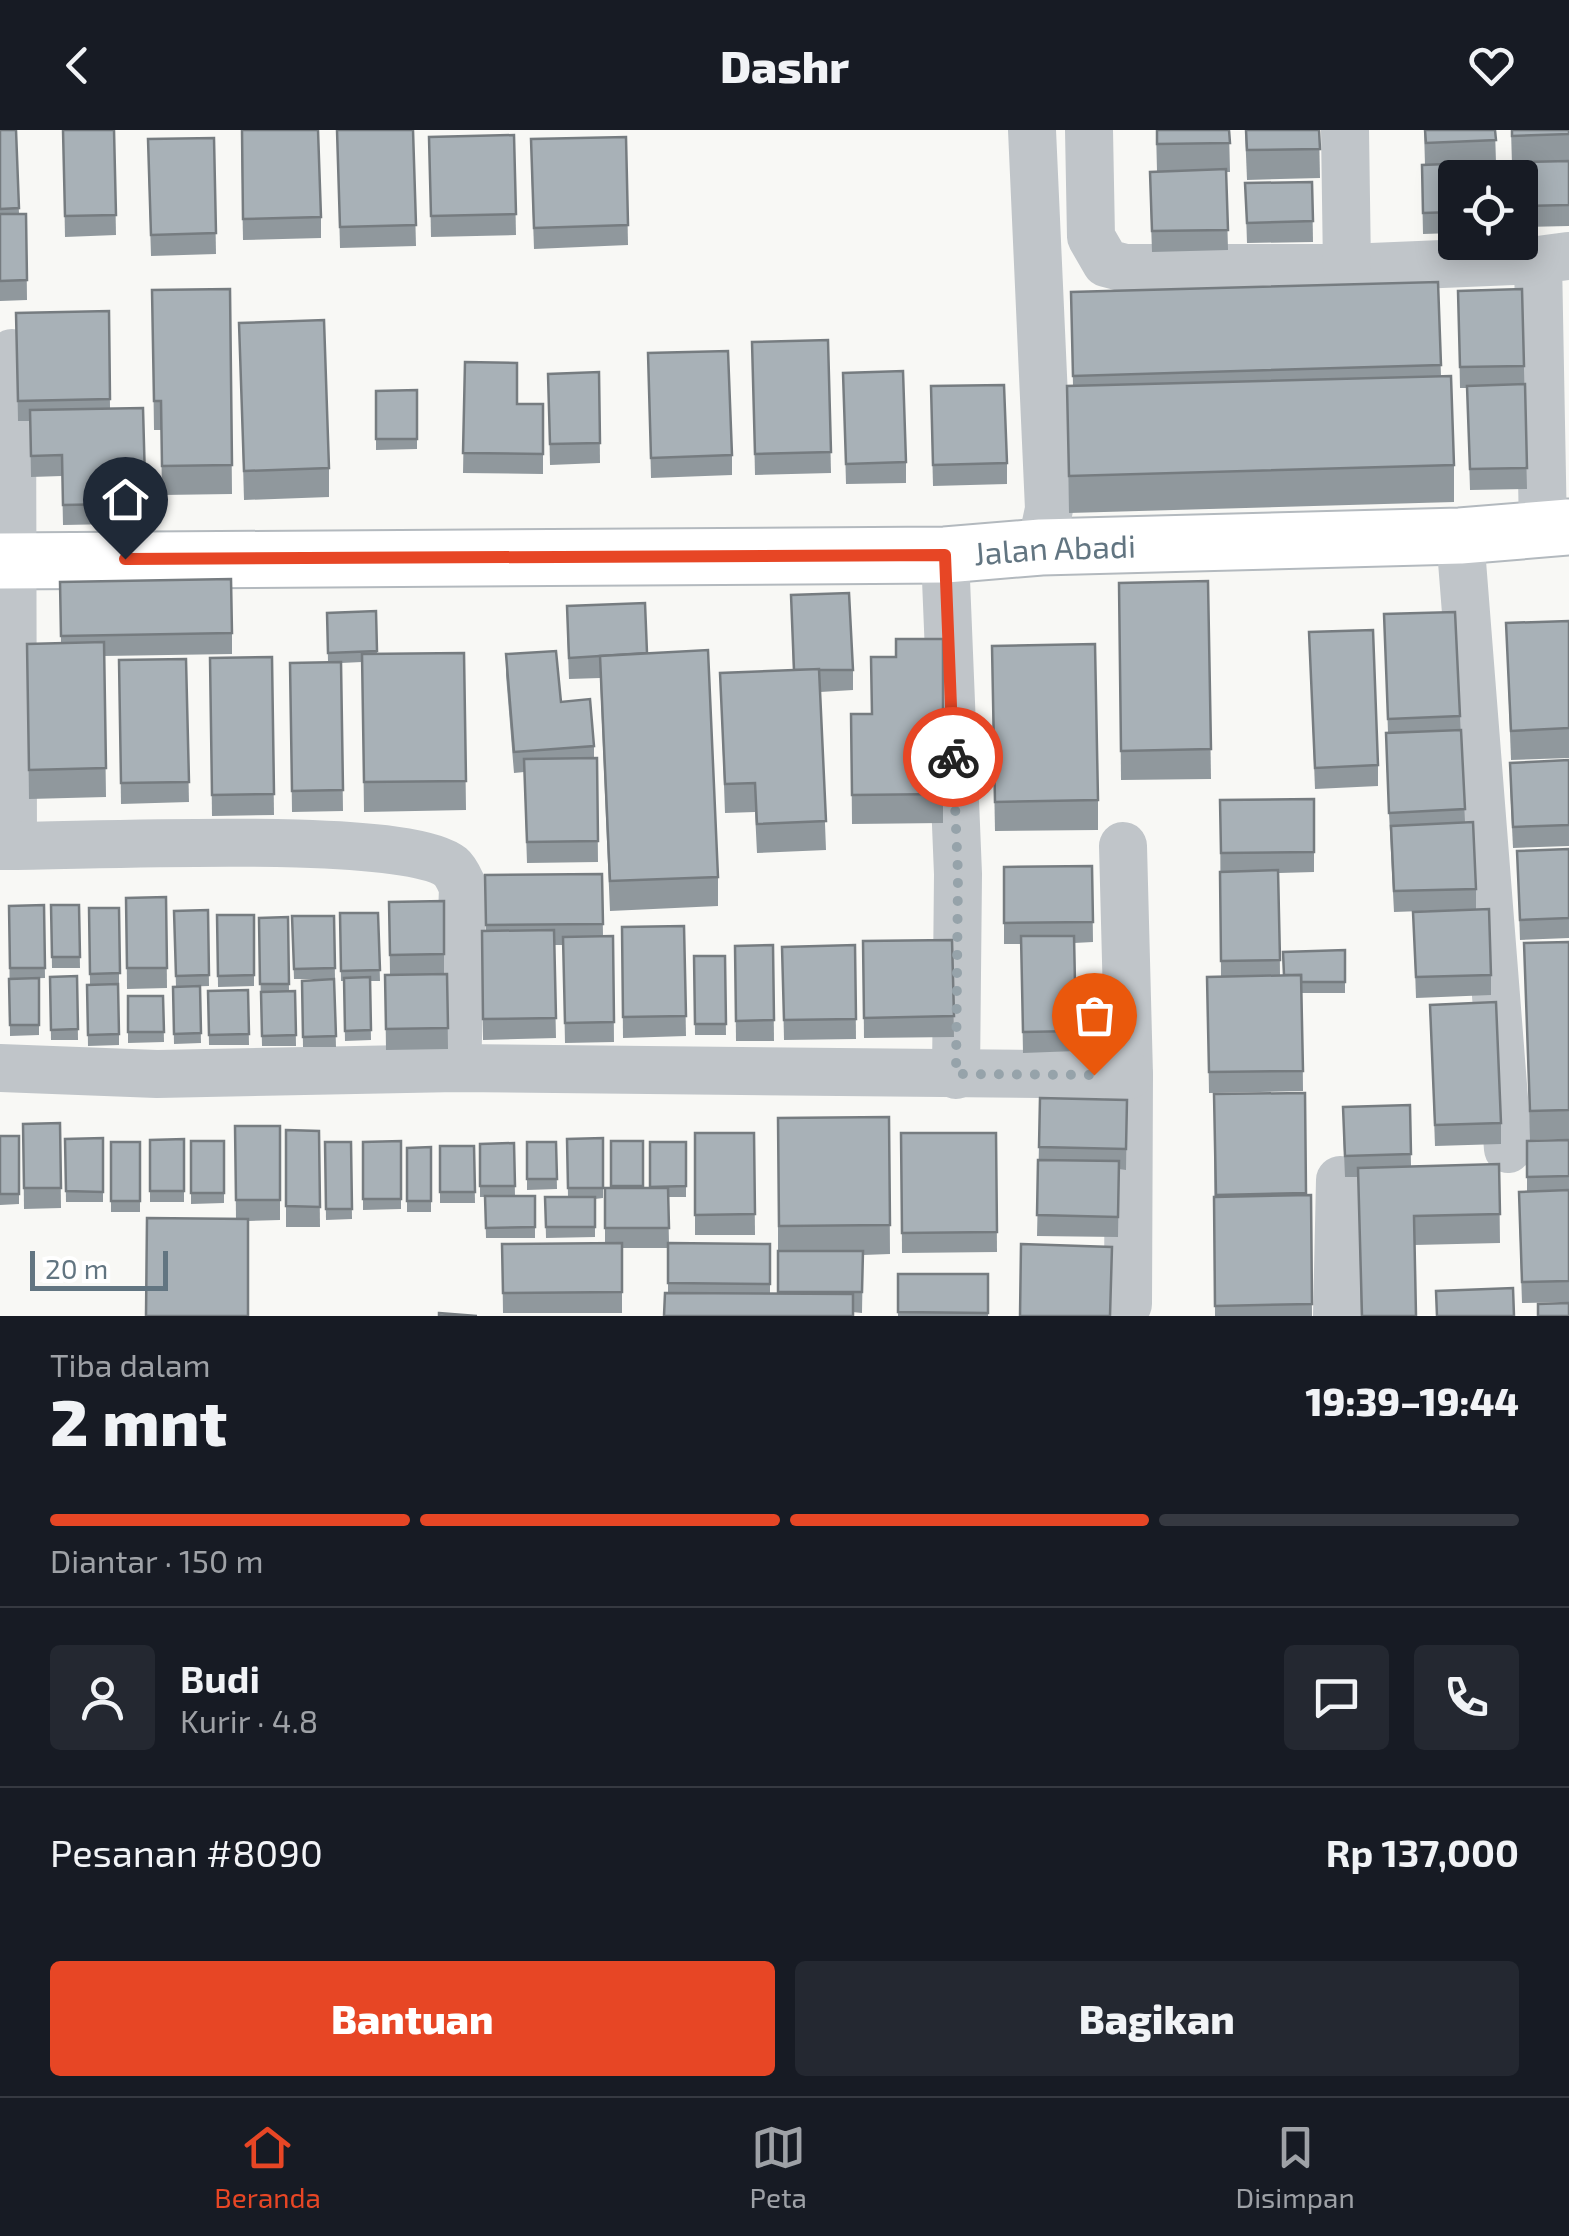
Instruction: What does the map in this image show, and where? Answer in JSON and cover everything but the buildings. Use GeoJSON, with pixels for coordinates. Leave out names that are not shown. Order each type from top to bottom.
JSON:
{"type":"FeatureCollection","features":[{"type":"Feature","properties":{"kind":"street"},"geometry":{"type":"LineString","coordinates":[[1032,130],[1048,509],[1041,546]]}},
{"type":"Feature","properties":{"kind":"street"},"geometry":{"type":"LineString","coordinates":[[1090,130],[1091,237],[1106,263],[1125,268],[1347,268],[1554,258],[1556,529]]}},
{"type":"Feature","properties":{"kind":"street"},"geometry":{"type":"LineString","coordinates":[[1344,130],[1347,268]]}},
{"type":"Feature","properties":{"kind":"street"},"geometry":{"type":"LineString","coordinates":[[12,353],[6,846],[339,844],[419,854],[452,868],[462,887],[457,1068]]}},
{"type":"Feature","properties":{"kind":"street","name":"Jalan Abadi"},"geometry":{"type":"LineString","coordinates":[[7,561],[945,555],[1041,546],[1460,536],[1556,529]]}},
{"type":"Feature","properties":{"kind":"street"},"geometry":{"type":"LineString","coordinates":[[1460,536],[1508,1150]]}},
{"type":"Feature","properties":{"kind":"street"},"geometry":{"type":"LineString","coordinates":[[945,555],[958,874],[956,1074]]}},
{"type":"Feature","properties":{"kind":"street"},"geometry":{"type":"LineString","coordinates":[[1123,846],[1130,1075],[1128,1304]]}},
{"type":"Feature","properties":{"kind":"street"},"geometry":{"type":"LineString","coordinates":[[0,1068],[157,1074],[457,1068],[1130,1075]]}},
{"type":"Feature","properties":{"kind":"street"},"geometry":{"type":"LineString","coordinates":[[1336,1316],[1340,1180]]}},
{"type":"Feature","properties":{"kind":"way so far"},"geometry":{"type":"LineString","coordinates":[[953,757],[958,874],[956,1074],[1094,1075]]}},
{"type":"Feature","properties":{"kind":"route"},"geometry":{"type":"LineString","coordinates":[[125,559],[945,555],[953,757]]}}]}
